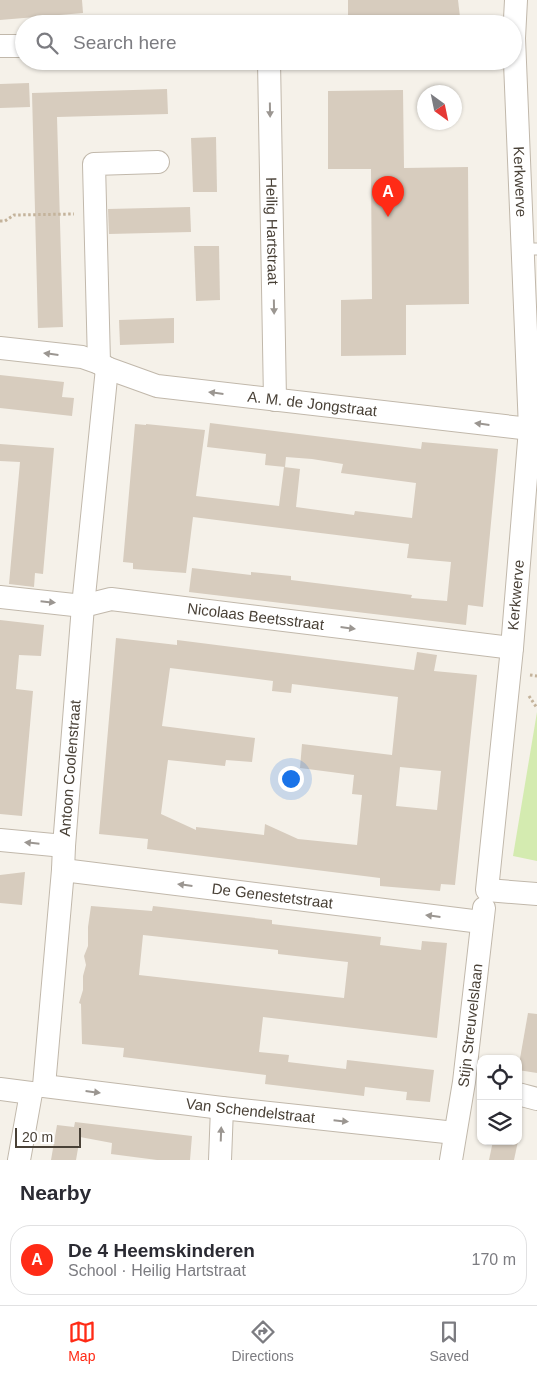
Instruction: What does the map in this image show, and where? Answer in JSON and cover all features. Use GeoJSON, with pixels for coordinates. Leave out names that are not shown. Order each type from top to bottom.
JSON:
{"type":"FeatureCollection","features":[{"type":"Feature","properties":{"kind":"street","name":"Kerkwerve"},"geometry":{"type":"LineString","coordinates":[[515,15],[516,0]]}},
{"type":"Feature","properties":{"kind":"street"},"geometry":{"type":"LineString","coordinates":[[0,46],[15,46]]}},
{"type":"Feature","properties":{"kind":"street","name":"Heilig Hartstraat"},"geometry":{"type":"LineString","coordinates":[[270,70],[275,400]]}},
{"type":"Feature","properties":{"kind":"street","name":"Kerkwerve"},"geometry":{"type":"LineString","coordinates":[[487,890],[512,648],[530,430],[531,249],[528,134],[519,70]]}},
{"type":"Feature","properties":{"kind":"street"},"geometry":{"type":"LineString","coordinates":[[103,366],[94,164],[158,162]]}},
{"type":"Feature","properties":{"kind":"street","name":"A. M. de Jongstraat"},"geometry":{"type":"LineString","coordinates":[[0,348],[82,357],[157,386],[530,430]]}},
{"type":"Feature","properties":{"kind":"street","name":"Antoon Coolenstraat"},"geometry":{"type":"LineString","coordinates":[[19,1160],[37,1089],[63,870],[103,366]]}},
{"type":"Feature","properties":{"kind":"street","name":"Nicolaas Beetsstraat"},"geometry":{"type":"LineString","coordinates":[[0,597],[83,606],[111,599],[512,648]]}},
{"type":"Feature","properties":{"kind":"street"},"geometry":{"type":"LineString","coordinates":[[0,840],[64,846]]}},
{"type":"Feature","properties":{"kind":"street","name":"De Genestetstraat"},"geometry":{"type":"LineString","coordinates":[[63,870],[481,922]]}},
{"type":"Feature","properties":{"kind":"street"},"geometry":{"type":"LineString","coordinates":[[487,890],[537,894]]}},
{"type":"Feature","properties":{"kind":"street","name":"Stijn Streuvelslaan"},"geometry":{"type":"LineString","coordinates":[[451,1160],[455,1133],[472,1084],[481,922],[487,890]]}},
{"type":"Feature","properties":{"kind":"street","name":"Van Schendelstraat"},"geometry":{"type":"LineString","coordinates":[[0,1089],[37,1089],[455,1133]]}},
{"type":"Feature","properties":{"kind":"street"},"geometry":{"type":"LineString","coordinates":[[522,1095],[537,1099]]}},
{"type":"Feature","properties":{"kind":"street"},"geometry":{"type":"LineString","coordinates":[[220,1160],[222,1108]]}},
{"type":"Feature","properties":{"kind":"path"},"geometry":{"type":"LineString","coordinates":[[0,221],[14,215],[95,213]]}},
{"type":"Feature","properties":{"kind":"green space"},"geometry":{"type":"Polygon","coordinates":[[[537,712],[537,861],[513,856],[537,712]]]}},
{"type":"Feature","properties":{"kind":"building"},"geometry":{"type":"Polygon","coordinates":[[[0,0],[82,0],[83,13],[15,15],[15,19],[0,20],[0,0]]]}},
{"type":"Feature","properties":{"kind":"building"},"geometry":{"type":"Polygon","coordinates":[[[348,0],[458,0],[460,15],[348,15],[348,0]]]}},
{"type":"Feature","properties":{"kind":"building"},"geometry":{"type":"Polygon","coordinates":[[[29,83],[30,107],[0,108],[0,84],[29,83]]]}},
{"type":"Feature","properties":{"kind":"building"},"geometry":{"type":"Polygon","coordinates":[[[167,89],[168,114],[57,117],[63,327],[38,328],[32,93],[167,89]]]}},
{"type":"Feature","properties":{"kind":"building"},"geometry":{"type":"Polygon","coordinates":[[[403,90],[404,168],[468,167],[469,304],[406,305],[406,355],[341,356],[341,300],[372,299],[371,169],[328,169],[328,91],[403,90]]]}},
{"type":"Feature","properties":{"kind":"building"},"geometry":{"type":"Polygon","coordinates":[[[216,137],[217,192],[193,192],[191,138],[216,137]]]}},
{"type":"Feature","properties":{"kind":"building"},"geometry":{"type":"Polygon","coordinates":[[[190,207],[191,232],[109,234],[108,209],[190,207]]]}},
{"type":"Feature","properties":{"kind":"building"},"geometry":{"type":"Polygon","coordinates":[[[194,246],[219,246],[220,300],[196,301],[194,246]]]}},
{"type":"Feature","properties":{"kind":"building"},"geometry":{"type":"Polygon","coordinates":[[[174,318],[174,343],[120,345],[119,320],[174,318]]]}},
{"type":"Feature","properties":{"kind":"building"},"geometry":{"type":"Polygon","coordinates":[[[0,375],[64,382],[62,397],[74,398],[72,416],[0,408],[0,375]]]}},
{"type":"Feature","properties":{"kind":"building"},"geometry":{"type":"Polygon","coordinates":[[[210,423],[421,449],[422,442],[498,449],[483,607],[468,605],[466,625],[189,592],[192,568],[251,575],[251,572],[291,576],[291,580],[412,595],[411,598],[447,601],[451,562],[407,558],[409,544],[193,517],[186,573],[133,569],[133,563],[123,562],[135,424],[205,430],[196,496],[279,506],[284,467],[300,469],[296,507],[354,515],[355,511],[412,518],[416,483],[341,473],[343,464],[312,459],[286,457],[285,467],[265,465],[266,454],[207,447],[210,423]]]}},
{"type":"Feature","properties":{"kind":"building"},"geometry":{"type":"Polygon","coordinates":[[[0,444],[54,448],[43,574],[35,573],[34,587],[9,584],[20,462],[0,461],[0,444]]]}},
{"type":"Feature","properties":{"kind":"building"},"geometry":{"type":"Polygon","coordinates":[[[0,620],[44,625],[41,656],[19,655],[16,689],[33,691],[22,816],[0,814],[0,620]]]}},
{"type":"Feature","properties":{"kind":"building"},"geometry":{"type":"Polygon","coordinates":[[[116,638],[177,645],[177,640],[414,670],[417,652],[437,655],[434,671],[477,675],[455,885],[441,884],[440,891],[380,886],[380,878],[147,849],[148,839],[99,834],[116,638]],[[170,668],[162,726],[255,738],[252,762],[226,760],[225,766],[168,760],[161,814],[196,830],[196,827],[264,835],[265,824],[298,839],[357,845],[362,795],[352,794],[354,775],[300,768],[302,744],[392,755],[398,697],[292,684],[291,693],[272,691],[273,681],[170,668]],[[400,767],[396,806],[437,810],[441,771],[400,767]]]}},
{"type":"Feature","properties":{"kind":"building"},"geometry":{"type":"Polygon","coordinates":[[[25,872],[22,905],[0,903],[0,875],[25,872]]]}},
{"type":"Feature","properties":{"kind":"building"},"geometry":{"type":"Polygon","coordinates":[[[91,906],[152,911],[153,906],[272,920],[272,924],[381,937],[380,945],[421,950],[422,941],[447,943],[437,1038],[263,1017],[259,1052],[289,1055],[288,1062],[346,1069],[347,1060],[434,1070],[430,1102],[406,1100],[407,1092],[365,1087],[364,1096],[265,1084],[266,1075],[123,1057],[124,1048],[82,1044],[81,1004],[79,1003],[83,990],[83,976],[86,965],[84,956],[88,946],[91,906]],[[143,935],[139,975],[344,998],[348,962],[278,954],[278,950],[143,935]]]}},
{"type":"Feature","properties":{"kind":"building"},"geometry":{"type":"Polygon","coordinates":[[[528,1013],[537,1014],[537,1073],[522,1071],[521,1055],[528,1013]]]}},
{"type":"Feature","properties":{"kind":"building"},"geometry":{"type":"Polygon","coordinates":[[[75,1122],[192,1136],[190,1160],[157,1160],[111,1154],[112,1143],[80,1137],[76,1160],[51,1160],[57,1125],[74,1127],[75,1122]]]}},
{"type":"Feature","properties":{"kind":"building"},"geometry":{"type":"Polygon","coordinates":[[[492,1145],[517,1145],[514,1160],[489,1160],[492,1145]]]}},
{"type":"Feature","properties":{"kind":"place","name":"De 4 Heemskinderen"},"geometry":{"type":"Point","coordinates":[388,217]}}]}
